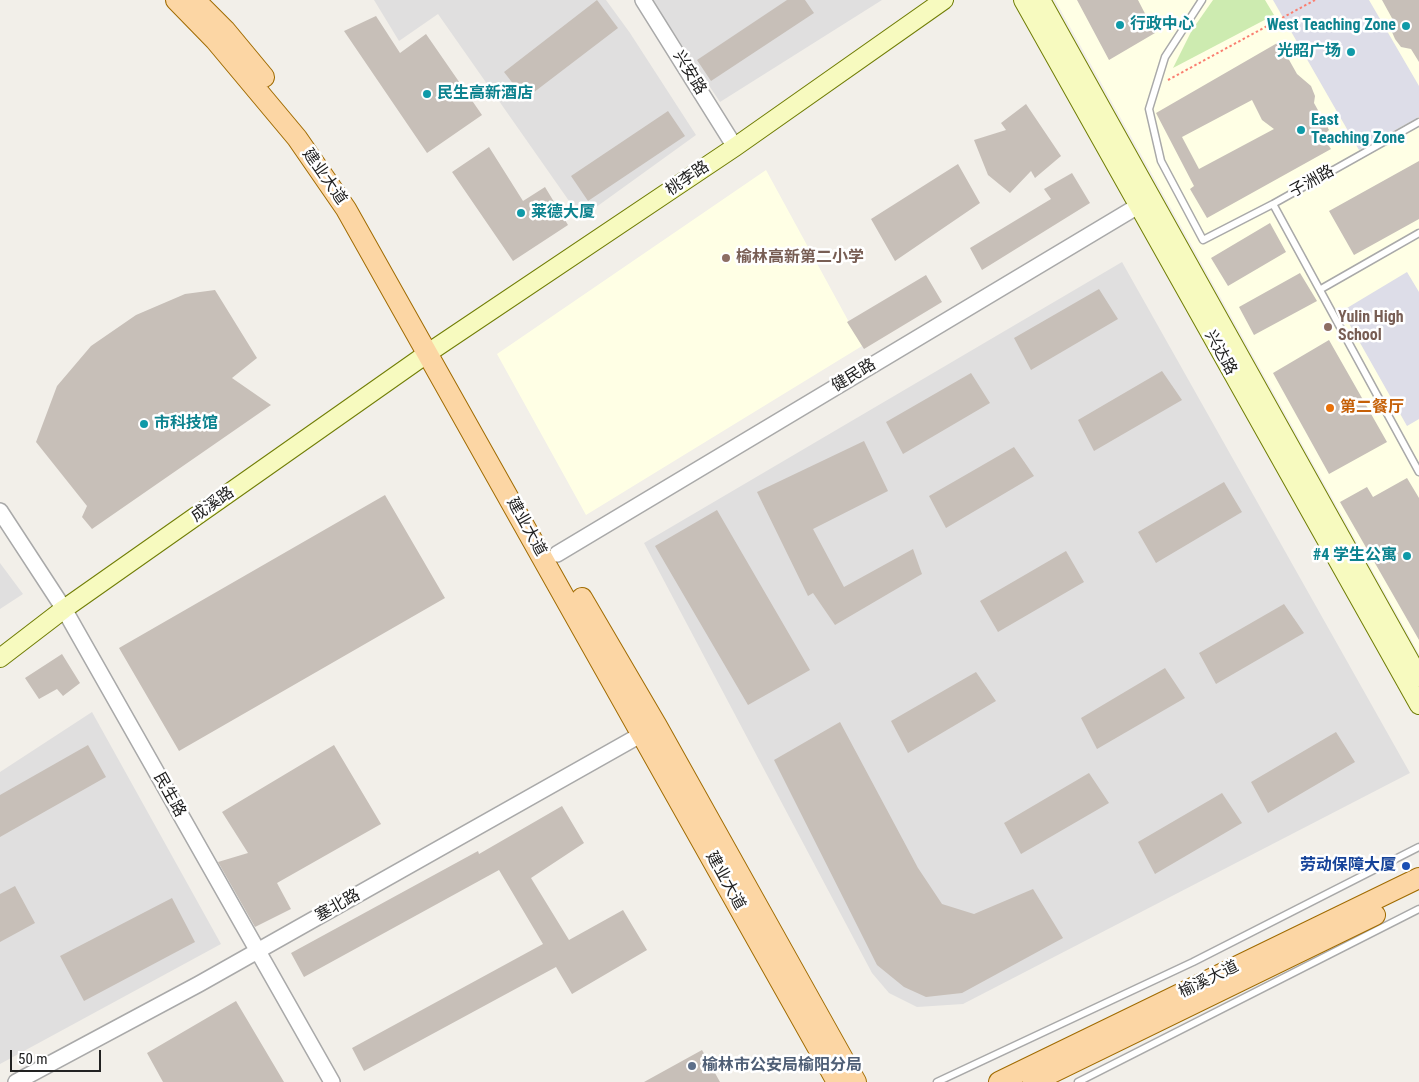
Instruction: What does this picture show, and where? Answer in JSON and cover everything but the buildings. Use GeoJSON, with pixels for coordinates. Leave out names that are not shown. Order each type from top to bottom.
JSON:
{"type":"FeatureCollection","features":[{"type":"Feature","properties":{"kind":"main road","name":"建业大道"},"geometry":{"type":"LineString","coordinates":[[176,0],[215,40],[297,138],[346,209],[434,350],[557,554],[837,1082]]}},
{"type":"Feature","properties":{"kind":"main road","name":"建业大道"},"geometry":{"type":"LineString","coordinates":[[195,0],[225,30],[308,129],[358,202],[434,350],[650,730],[856,1082]]}},
{"type":"Feature","properties":{"kind":"main road","name":"桃李路"},"geometry":{"type":"LineString","coordinates":[[434,350],[735,147],[944,0]]}},
{"type":"Feature","properties":{"kind":"main road","name":"兴达路"},"geometry":{"type":"LineString","coordinates":[[1023,0],[1144,202],[1412,667],[1419,705]]}},
{"type":"Feature","properties":{"kind":"main road","name":"兴达路"},"geometry":{"type":"LineString","coordinates":[[1041,0],[1144,202]]}},
{"type":"Feature","properties":{"kind":"main road","name":"成溪路"},"geometry":{"type":"LineString","coordinates":[[0,658],[64,609],[434,350]]}},
{"type":"Feature","properties":{"kind":"main road","name":"榆溪大道"},"geometry":{"type":"LineString","coordinates":[[999,1082],[1419,878]]}},
{"type":"Feature","properties":{"kind":"main road","name":"榆溪大道"},"geometry":{"type":"LineString","coordinates":[[1033,1082],[1419,893]]}},
{"type":"Feature","properties":{"kind":"street","name":"兴安路"},"geometry":{"type":"LineString","coordinates":[[643,0],[735,147]]}},
{"type":"Feature","properties":{"kind":"street","name":"健民路"},"geometry":{"type":"LineString","coordinates":[[557,554],[1144,202]]}},
{"type":"Feature","properties":{"kind":"street","name":"民生路"},"geometry":{"type":"LineString","coordinates":[[0,512],[64,609],[332,1082]]}},
{"type":"Feature","properties":{"kind":"street","name":"塞北路"},"geometry":{"type":"LineString","coordinates":[[16,1082],[258,951],[650,730]]}},
{"type":"Feature","properties":{"kind":"lane"},"geometry":{"type":"LineString","coordinates":[[1156,86],[1165,57],[1202,0]]}},
{"type":"Feature","properties":{"kind":"lane","name":"子洲路"},"geometry":{"type":"LineString","coordinates":[[1156,86],[1150,109],[1161,161],[1203,240],[1273,204],[1419,122]]}},
{"type":"Feature","properties":{"kind":"lane"},"geometry":{"type":"LineString","coordinates":[[1273,204],[1419,472]]}},
{"type":"Feature","properties":{"kind":"lane"},"geometry":{"type":"LineString","coordinates":[[1321,290],[1419,233]]}},
{"type":"Feature","properties":{"kind":"lane"},"geometry":{"type":"LineString","coordinates":[[937,1082],[1193,962],[1419,847]]}},
{"type":"Feature","properties":{"kind":"lane"},"geometry":{"type":"LineString","coordinates":[[1078,1082],[1419,909]]}},
{"type":"Feature","properties":{"kind":"path"},"geometry":{"type":"LineString","coordinates":[[1156,86],[1315,0]]}},
{"type":"Feature","properties":{"kind":"shaded area"},"geometry":{"type":"Polygon","coordinates":[[[374,0],[606,0],[630,33],[696,135],[581,218],[438,14],[399,41],[374,0]]]}},
{"type":"Feature","properties":{"kind":"shaded area"},"geometry":{"type":"Polygon","coordinates":[[[652,0],[882,0],[720,102],[652,0]]]}},
{"type":"Feature","properties":{"kind":"shaded area","name":"Yulin High School"},"geometry":{"type":"Polygon","coordinates":[[[1055,0],[1419,0],[1419,654],[1055,0]]]}},
{"type":"Feature","properties":{"kind":"shaded area","name":"光昭广场"},"geometry":{"type":"Polygon","coordinates":[[[1273,0],[1369,0],[1419,86],[1419,117],[1359,150],[1273,0]]]}},
{"type":"Feature","properties":{"kind":"shaded area","name":"榆林高新第二小学"},"geometry":{"type":"Polygon","coordinates":[[[766,170],[862,346],[586,515],[497,354],[766,170]]]}},
{"type":"Feature","properties":{"kind":"shaded area"},"geometry":{"type":"Polygon","coordinates":[[[1122,262],[1410,773],[963,1004],[917,1007],[889,993],[872,973],[644,543],[1122,262]]]}},
{"type":"Feature","properties":{"kind":"shaded area"},"geometry":{"type":"Polygon","coordinates":[[[1407,272],[1419,292],[1419,419],[1407,426],[1342,311],[1407,272]]]}},
{"type":"Feature","properties":{"kind":"shaded area"},"geometry":{"type":"Polygon","coordinates":[[[0,563],[23,594],[0,609],[0,563]]]}},
{"type":"Feature","properties":{"kind":"shaded area"},"geometry":{"type":"Polygon","coordinates":[[[92,712],[221,944],[0,1064],[0,772],[92,712]]]}},
{"type":"Feature","properties":{"kind":"green space"},"geometry":{"type":"Polygon","coordinates":[[[1213,0],[1265,0],[1274,15],[1173,68],[1192,30],[1213,0]]]}},
{"type":"Feature","properties":{"kind":"place","name":"行政中心"},"geometry":{"type":"Point","coordinates":[1120,25]}},
{"type":"Feature","properties":{"kind":"place","name":"West Teaching Zone"},"geometry":{"type":"Point","coordinates":[1406,26]}},
{"type":"Feature","properties":{"kind":"place","name":"光昭广场"},"geometry":{"type":"Point","coordinates":[1351,52]}},
{"type":"Feature","properties":{"kind":"place","name":"民生高新酒店"},"geometry":{"type":"Point","coordinates":[427,94]}},
{"type":"Feature","properties":{"kind":"place","name":"East Teaching Zone"},"geometry":{"type":"Point","coordinates":[1301,130]}},
{"type":"Feature","properties":{"kind":"place","name":"莱德大厦"},"geometry":{"type":"Point","coordinates":[521,213]}},
{"type":"Feature","properties":{"kind":"place","name":"榆林高新第二小学"},"geometry":{"type":"Point","coordinates":[726,258]}},
{"type":"Feature","properties":{"kind":"place","name":"Yulin High School"},"geometry":{"type":"Point","coordinates":[1328,327]}},
{"type":"Feature","properties":{"kind":"place","name":"第二餐厅"},"geometry":{"type":"Point","coordinates":[1330,408]}},
{"type":"Feature","properties":{"kind":"place","name":"市科技馆"},"geometry":{"type":"Point","coordinates":[144,424]}},
{"type":"Feature","properties":{"kind":"place","name":"#4 学生公寓"},"geometry":{"type":"Point","coordinates":[1407,556]}},
{"type":"Feature","properties":{"kind":"place","name":"劳动保障大厦"},"geometry":{"type":"Point","coordinates":[1406,866]}},
{"type":"Feature","properties":{"kind":"place","name":"榆林市公安局榆阳分局"},"geometry":{"type":"Point","coordinates":[692,1066]}}]}
